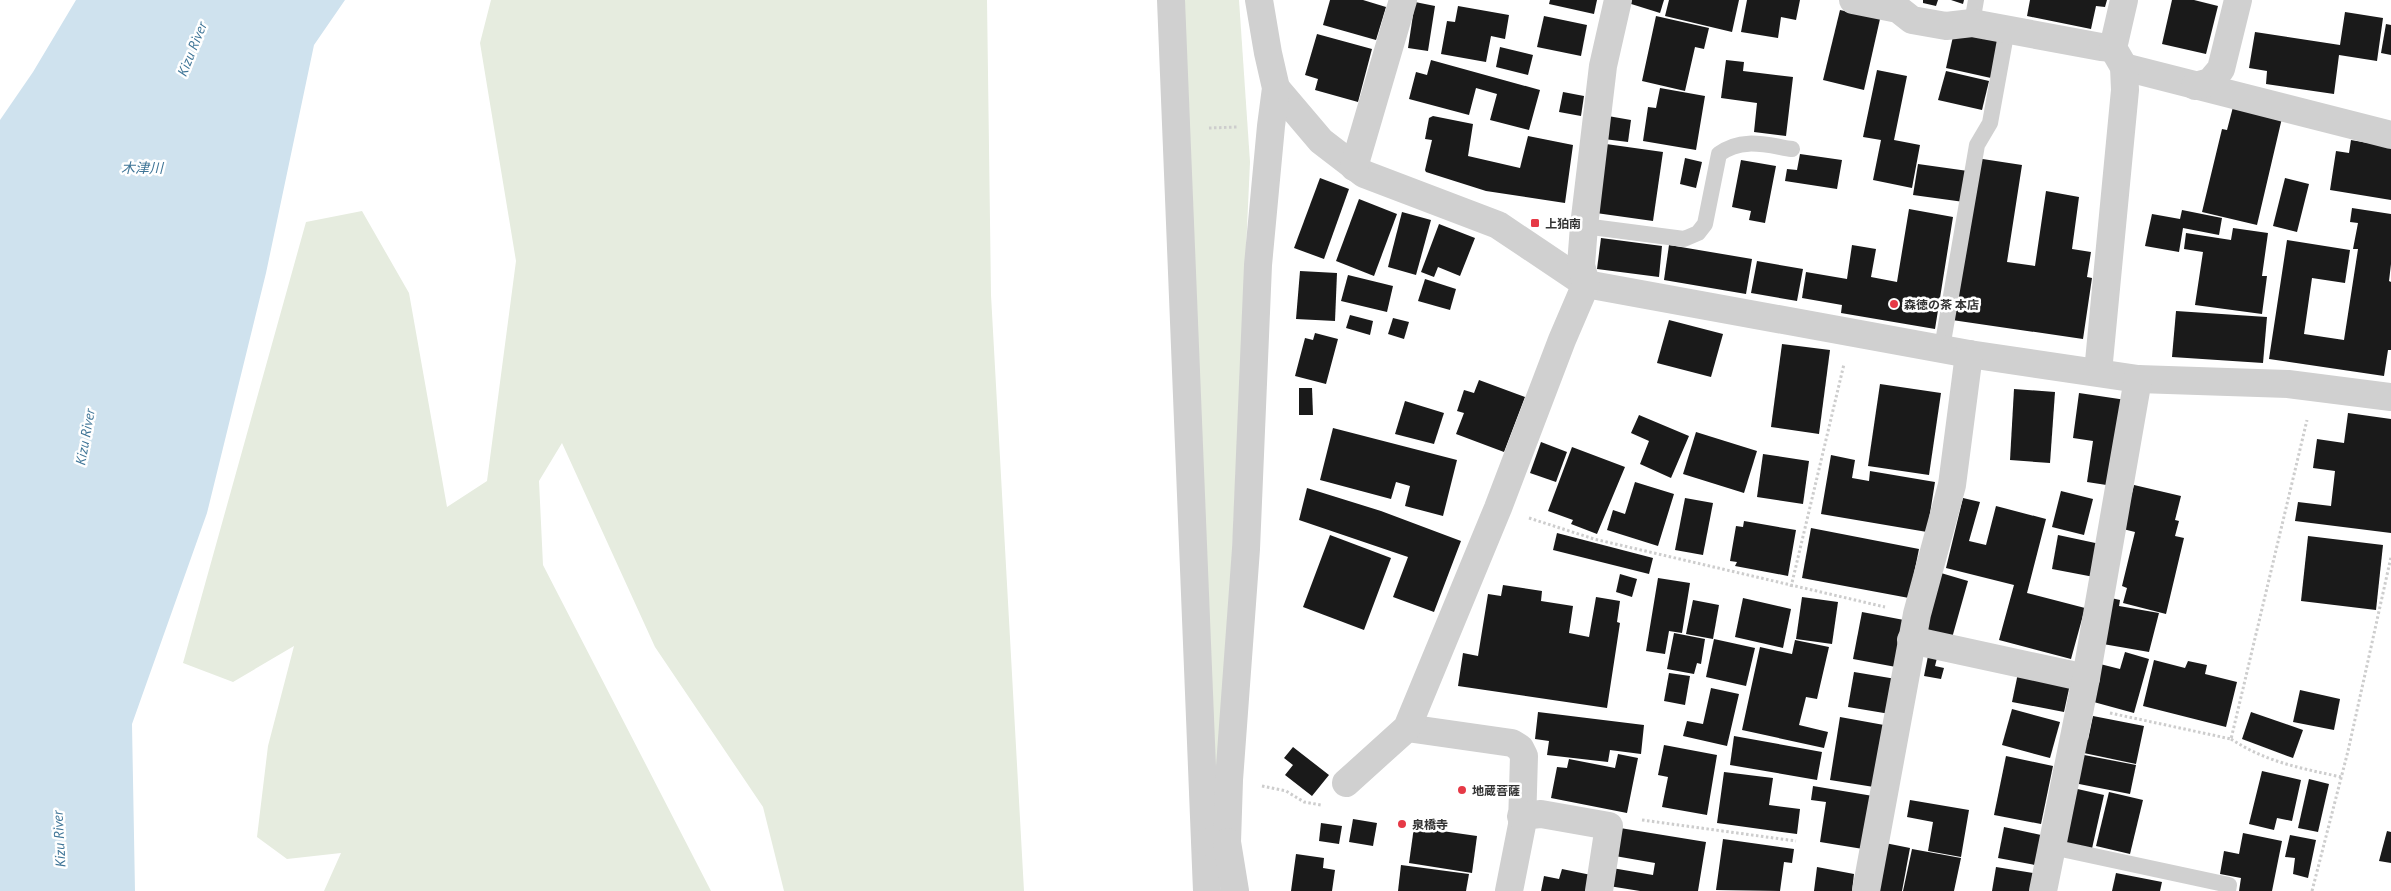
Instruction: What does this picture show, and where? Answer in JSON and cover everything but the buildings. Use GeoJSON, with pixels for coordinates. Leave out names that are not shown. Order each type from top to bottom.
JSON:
{"type":"FeatureCollection","features":[{"type":"Feature","properties":{"kind":"street"},"geometry":{"type":"LineString","coordinates":[[1171,0],[1216,842],[1234,891]]}},
{"type":"Feature","properties":{"kind":"street"},"geometry":{"type":"LineString","coordinates":[[1206,891],[1229,780],[1246,549],[1258,265],[1276,88],[1259,0]]}},
{"type":"Feature","properties":{"kind":"street"},"geometry":{"type":"LineString","coordinates":[[1354,167],[1403,0]]}},
{"type":"Feature","properties":{"kind":"street"},"geometry":{"type":"LineString","coordinates":[[1346,783],[1407,728],[1498,508],[1562,340],[1586,284],[1581,265],[1584,226],[1603,66],[1618,0]]}},
{"type":"Feature","properties":{"kind":"street"},"geometry":{"type":"LineString","coordinates":[[1853,0],[1898,9],[1912,20],[1946,26],[1974,11],[2008,29],[2101,48],[2119,57],[2195,86],[2391,136]]}},
{"type":"Feature","properties":{"kind":"street"},"geometry":{"type":"LineString","coordinates":[[2098,372],[2125,90],[2119,57],[2124,0]]}},
{"type":"Feature","properties":{"kind":"street"},"geometry":{"type":"LineString","coordinates":[[2195,86],[2210,82],[2221,69],[2238,0]]}},
{"type":"Feature","properties":{"kind":"street"},"geometry":{"type":"LineString","coordinates":[[1276,88],[1321,141],[1354,167],[1374,179],[1498,225],[1586,284],[1969,354],[2138,378],[2288,384],[2391,397]]}},
{"type":"Feature","properties":{"kind":"street"},"geometry":{"type":"LineString","coordinates":[[1866,891],[1911,640],[1952,485],[1969,354]]}},
{"type":"Feature","properties":{"kind":"street"},"geometry":{"type":"LineString","coordinates":[[2043,891],[2086,678],[2138,378]]}},
{"type":"Feature","properties":{"kind":"street"},"geometry":{"type":"LineString","coordinates":[[1911,640],[2086,678]]}},
{"type":"Feature","properties":{"kind":"street"},"geometry":{"type":"LineString","coordinates":[[1407,728],[1512,743],[1520,748],[1524,756],[1522,825],[1509,891]]}},
{"type":"Feature","properties":{"kind":"street"},"geometry":{"type":"LineString","coordinates":[[1521,816],[1541,814],[1609,826],[1599,891]]}},
{"type":"Feature","properties":{"kind":"lane"},"geometry":{"type":"LineString","coordinates":[[1942,348],[1977,145],[1990,123],[2008,29]]}},
{"type":"Feature","properties":{"kind":"lane"},"geometry":{"type":"LineString","coordinates":[[1584,226],[1684,239],[1691,237],[1705,224],[1719,154],[1728,147],[1746,142],[1792,149]]}},
{"type":"Feature","properties":{"kind":"lane"},"geometry":{"type":"LineString","coordinates":[[2052,846],[2229,885],[2228,891]]}},
{"type":"Feature","properties":{"kind":"path"},"geometry":{"type":"LineString","coordinates":[[1177,129],[1271,126]]}},
{"type":"Feature","properties":{"kind":"path"},"geometry":{"type":"LineString","coordinates":[[1791,586],[1852,332]]}},
{"type":"Feature","properties":{"kind":"path"},"geometry":{"type":"LineString","coordinates":[[2231,739],[2315,388]]}},
{"type":"Feature","properties":{"kind":"path"},"geometry":{"type":"LineString","coordinates":[[1498,508],[1594,539],[1917,614]]}},
{"type":"Feature","properties":{"kind":"path"},"geometry":{"type":"LineString","coordinates":[[2312,891],[2341,777],[2391,557]]}},
{"type":"Feature","properties":{"kind":"path"},"geometry":{"type":"LineString","coordinates":[[2080,707],[2231,739],[2252,753],[2279,763],[2341,777]]}},
{"type":"Feature","properties":{"kind":"path"},"geometry":{"type":"LineString","coordinates":[[1229,780],[1286,791],[1304,802],[1322,805],[1346,783]]}},
{"type":"Feature","properties":{"kind":"path"},"geometry":{"type":"LineString","coordinates":[[1609,826],[1637,819],[1796,841]]}},
{"type":"Feature","properties":{"kind":"shaded area"},"geometry":{"type":"Polygon","coordinates":[[[491,0],[987,0],[991,295],[1024,891],[784,891],[763,807],[655,647],[562,443],[539,481],[543,565],[711,891],[324,891],[341,853],[287,859],[257,837],[268,746],[294,646],[233,682],[183,663],[306,222],[362,211],[409,293],[447,507],[487,481],[516,261],[480,43],[491,0]]]}},
{"type":"Feature","properties":{"kind":"shaded area"},"geometry":{"type":"Polygon","coordinates":[[[1184,0],[1239,0],[1250,162],[1223,756],[1214,796],[1184,0]]]}},
{"type":"Feature","properties":{"kind":"water","name":"木津川"},"geometry":{"type":"Polygon","coordinates":[[[76,0],[345,0],[314,45],[266,273],[207,513],[132,724],[135,891],[0,891],[0,120],[33,72],[76,0]]]}},
{"type":"Feature","properties":{"kind":"place","name":"上狛南"},"geometry":{"type":"Point","coordinates":[1535,223]}},
{"type":"Feature","properties":{"kind":"place","name":"森徳の茶 本店"},"geometry":{"type":"Point","coordinates":[1894,304]}},
{"type":"Feature","properties":{"kind":"place","name":"地蔵菩薩"},"geometry":{"type":"Point","coordinates":[1462,790]}},
{"type":"Feature","properties":{"kind":"place","name":"泉橋寺"},"geometry":{"type":"Point","coordinates":[1402,824]}},
{"type":"Feature","properties":{"kind":"water label","name":"Kizu River"},"geometry":{"type":"Point","coordinates":[192,49]}},
{"type":"Feature","properties":{"kind":"water label","name":"Kizu River"},"geometry":{"type":"Point","coordinates":[85,437]}},
{"type":"Feature","properties":{"kind":"water label","name":"Kizu River"},"geometry":{"type":"Point","coordinates":[59,839]}}]}
